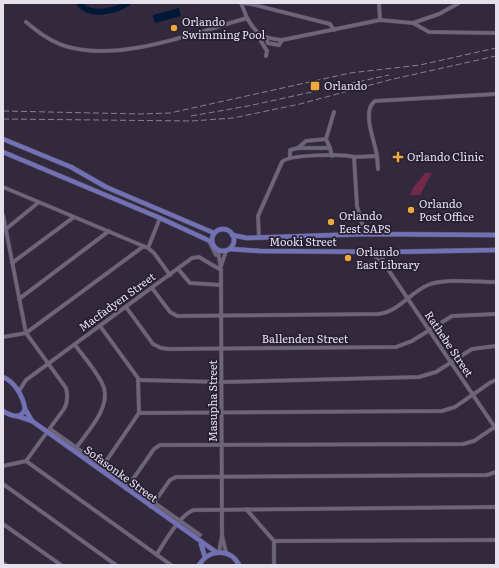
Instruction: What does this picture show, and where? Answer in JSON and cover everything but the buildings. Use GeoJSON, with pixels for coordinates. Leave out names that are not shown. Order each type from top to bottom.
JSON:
{"type":"FeatureCollection","features":[{"type":"Feature","properties":{"kind":"main road"},"geometry":{"type":"LineString","coordinates":[[3,139],[71,167],[106,187],[192,223],[216,232],[224,230],[232,235],[233,243],[228,250],[218,250],[210,241],[160,218],[3,152]]}},
{"type":"Feature","properties":{"kind":"main road"},"geometry":{"type":"LineString","coordinates":[[210,241],[216,232]]}},
{"type":"Feature","properties":{"kind":"main road","name":"Mooki Street"},"geometry":{"type":"LineString","coordinates":[[232,235],[247,238],[359,234],[496,235]]}},
{"type":"Feature","properties":{"kind":"main road","name":"Mooki Street"},"geometry":{"type":"LineString","coordinates":[[228,250],[386,252],[496,250]]}},
{"type":"Feature","properties":{"kind":"main road","name":"Sofasonke Street"},"geometry":{"type":"LineString","coordinates":[[3,376],[19,391],[25,409],[32,422]]}},
{"type":"Feature","properties":{"kind":"main road"},"geometry":{"type":"LineString","coordinates":[[16,416],[21,415],[25,409]]}},
{"type":"Feature","properties":{"kind":"main road","name":"Sofasonke Street"},"geometry":{"type":"LineString","coordinates":[[3,411],[32,422],[49,431],[127,486],[151,507],[200,542],[217,552],[226,553]]}},
{"type":"Feature","properties":{"kind":"main road"},"geometry":{"type":"LineString","coordinates":[[200,542],[204,550],[205,557]]}},
{"type":"Feature","properties":{"kind":"main road"},"geometry":{"type":"LineString","coordinates":[[199,565],[205,557],[217,552]]}},
{"type":"Feature","properties":{"kind":"main road"},"geometry":{"type":"LineString","coordinates":[[226,553],[232,556],[239,565]]}},
{"type":"Feature","properties":{"kind":"street"},"geometry":{"type":"LineString","coordinates":[[266,56],[267,51],[247,18],[241,3],[251,4],[330,24],[334,30]]}},
{"type":"Feature","properties":{"kind":"street"},"geometry":{"type":"LineString","coordinates":[[379,3],[380,20]]}},
{"type":"Feature","properties":{"kind":"street"},"geometry":{"type":"LineString","coordinates":[[413,24],[439,14],[460,3]]}},
{"type":"Feature","properties":{"kind":"street"},"geometry":{"type":"LineString","coordinates":[[26,22],[37,31],[62,45],[84,50],[101,51],[147,46],[247,18]]}},
{"type":"Feature","properties":{"kind":"street"},"geometry":{"type":"LineString","coordinates":[[254,29],[266,37],[282,40],[380,20],[413,24],[429,32],[496,33]]}},
{"type":"Feature","properties":{"kind":"street"},"geometry":{"type":"LineString","coordinates":[[378,169],[369,110],[371,104],[375,101],[496,94]]}},
{"type":"Feature","properties":{"kind":"street"},"geometry":{"type":"LineString","coordinates":[[332,156],[326,139],[334,112]]}},
{"type":"Feature","properties":{"kind":"street"},"geometry":{"type":"LineString","coordinates":[[298,148],[306,141],[326,139]]}},
{"type":"Feature","properties":{"kind":"street"},"geometry":{"type":"LineString","coordinates":[[290,157],[290,150],[298,148],[330,148]]}},
{"type":"Feature","properties":{"kind":"street"},"geometry":{"type":"LineString","coordinates":[[259,237],[258,221],[260,211],[282,162],[290,157],[377,156]]}},
{"type":"Feature","properties":{"kind":"street"},"geometry":{"type":"LineString","coordinates":[[354,157],[357,206],[362,228],[365,234]]}},
{"type":"Feature","properties":{"kind":"street"},"geometry":{"type":"LineString","coordinates":[[3,187],[148,248],[170,275]]}},
{"type":"Feature","properties":{"kind":"street"},"geometry":{"type":"LineString","coordinates":[[6,229],[39,202]]}},
{"type":"Feature","properties":{"kind":"street"},"geometry":{"type":"LineString","coordinates":[[3,215],[26,333],[66,388],[67,394],[66,405],[49,431],[26,461],[3,466]]}},
{"type":"Feature","properties":{"kind":"street"},"geometry":{"type":"LineString","coordinates":[[12,263],[74,217]]}},
{"type":"Feature","properties":{"kind":"street"},"geometry":{"type":"LineString","coordinates":[[148,248],[160,218]]}},
{"type":"Feature","properties":{"kind":"street"},"geometry":{"type":"LineString","coordinates":[[359,234],[362,228]]}},
{"type":"Feature","properties":{"kind":"street"},"geometry":{"type":"LineString","coordinates":[[19,299],[109,232]]}},
{"type":"Feature","properties":{"kind":"street"},"geometry":{"type":"LineString","coordinates":[[210,241],[220,267]]}},
{"type":"Feature","properties":{"kind":"street"},"geometry":{"type":"LineString","coordinates":[[3,337],[26,333],[144,246]]}},
{"type":"Feature","properties":{"kind":"street","name":"Masupha Street"},"geometry":{"type":"LineString","coordinates":[[218,250],[221,284],[222,535],[226,553]]}},
{"type":"Feature","properties":{"kind":"street","name":"Masupha Street"},"geometry":{"type":"LineString","coordinates":[[220,267],[228,250]]}},
{"type":"Feature","properties":{"kind":"street","name":"Rathebe Street"},"geometry":{"type":"LineString","coordinates":[[371,251],[387,269],[496,427]]}},
{"type":"Feature","properties":{"kind":"street"},"geometry":{"type":"LineString","coordinates":[[386,252],[382,258],[387,269]]}},
{"type":"Feature","properties":{"kind":"street","name":"Macfadyen Street"},"geometry":{"type":"LineString","coordinates":[[11,382],[17,383],[26,380],[192,258],[199,257],[220,267]]}},
{"type":"Feature","properties":{"kind":"street"},"geometry":{"type":"LineString","coordinates":[[178,269],[190,283],[221,284]]}},
{"type":"Feature","properties":{"kind":"street"},"geometry":{"type":"LineString","coordinates":[[152,288],[173,315],[181,316],[384,314],[393,310],[426,286],[436,283],[496,282]]}},
{"type":"Feature","properties":{"kind":"street","name":"Ballenden Street"},"geometry":{"type":"LineString","coordinates":[[126,307],[155,346],[169,349],[396,347],[406,345],[446,318],[455,315],[496,314]]}},
{"type":"Feature","properties":{"kind":"street"},"geometry":{"type":"LineString","coordinates":[[100,326],[137,376],[139,413],[101,468]]}},
{"type":"Feature","properties":{"kind":"street"},"geometry":{"type":"LineString","coordinates":[[74,345],[102,384],[105,395],[101,412],[75,449]]}},
{"type":"Feature","properties":{"kind":"street"},"geometry":{"type":"LineString","coordinates":[[138,380],[222,382],[419,377],[430,375],[476,348],[496,346]]}},
{"type":"Feature","properties":{"kind":"street","name":"Macfadyen Street"},"geometry":{"type":"LineString","coordinates":[[19,391],[26,380]]}},
{"type":"Feature","properties":{"kind":"street"},"geometry":{"type":"LineString","coordinates":[[139,413],[222,414],[442,411],[455,407],[496,380]]}},
{"type":"Feature","properties":{"kind":"street"},"geometry":{"type":"LineString","coordinates":[[200,534],[155,502],[127,486],[154,449],[159,446],[222,444],[463,444],[474,441],[496,427]]}},
{"type":"Feature","properties":{"kind":"street"},"geometry":{"type":"LineString","coordinates":[[26,461],[171,565]]}},
{"type":"Feature","properties":{"kind":"street"},"geometry":{"type":"LineString","coordinates":[[151,507],[174,477],[487,475],[496,472]]}},
{"type":"Feature","properties":{"kind":"street"},"geometry":{"type":"LineString","coordinates":[[3,484],[116,565]]}},
{"type":"Feature","properties":{"kind":"street"},"geometry":{"type":"LineString","coordinates":[[156,554],[181,520],[191,510],[496,507]]}},
{"type":"Feature","properties":{"kind":"street"},"geometry":{"type":"LineString","coordinates":[[246,509],[274,541],[274,565]]}},
{"type":"Feature","properties":{"kind":"street"},"geometry":{"type":"LineString","coordinates":[[3,524],[61,565]]}},
{"type":"Feature","properties":{"kind":"street","name":"Masupha Street"},"geometry":{"type":"LineString","coordinates":[[217,552],[222,535]]}},
{"type":"Feature","properties":{"kind":"street"},"geometry":{"type":"LineString","coordinates":[[274,541],[496,540]]}},
{"type":"Feature","properties":{"kind":"shaded area"},"geometry":{"type":"Polygon","coordinates":[[[425,173],[432,173],[420,195],[410,195],[414,186],[425,173]]]}},
{"type":"Feature","properties":{"kind":"water"},"geometry":{"type":"Polygon","coordinates":[[[179,8],[181,16],[155,23],[153,15],[179,8]]]}},
{"type":"Feature","properties":{"kind":"waterway"},"geometry":{"type":"LineString","coordinates":[[79,3],[84,8],[96,12],[103,12],[128,3]]}},
{"type":"Feature","properties":{"kind":"railway"},"geometry":{"type":"LineString","coordinates":[[3,111],[141,114],[170,113],[350,73],[420,65],[496,48]]}},
{"type":"Feature","properties":{"kind":"railway"},"geometry":{"type":"LineString","coordinates":[[3,119],[192,121],[233,118],[300,104],[389,80],[496,56]]}},
{"type":"Feature","properties":{"kind":"railway"},"geometry":{"type":"LineString","coordinates":[[191,116],[248,106],[389,75]]}},
{"type":"Feature","properties":{"kind":"place","name":"Orlando Swimming Pool"},"geometry":{"type":"Point","coordinates":[174,28]}},
{"type":"Feature","properties":{"kind":"place","name":"Orlando"},"geometry":{"type":"Point","coordinates":[315,86]}},
{"type":"Feature","properties":{"kind":"place","name":"Orlando Clinic"},"geometry":{"type":"Point","coordinates":[398,157]}},
{"type":"Feature","properties":{"kind":"place","name":"Orlando Post Office"},"geometry":{"type":"Point","coordinates":[411,210]}},
{"type":"Feature","properties":{"kind":"place","name":"Orlando Eest SAPS"},"geometry":{"type":"Point","coordinates":[331,222]}},
{"type":"Feature","properties":{"kind":"place","name":"Orlando East Library"},"geometry":{"type":"Point","coordinates":[348,258]}}]}
